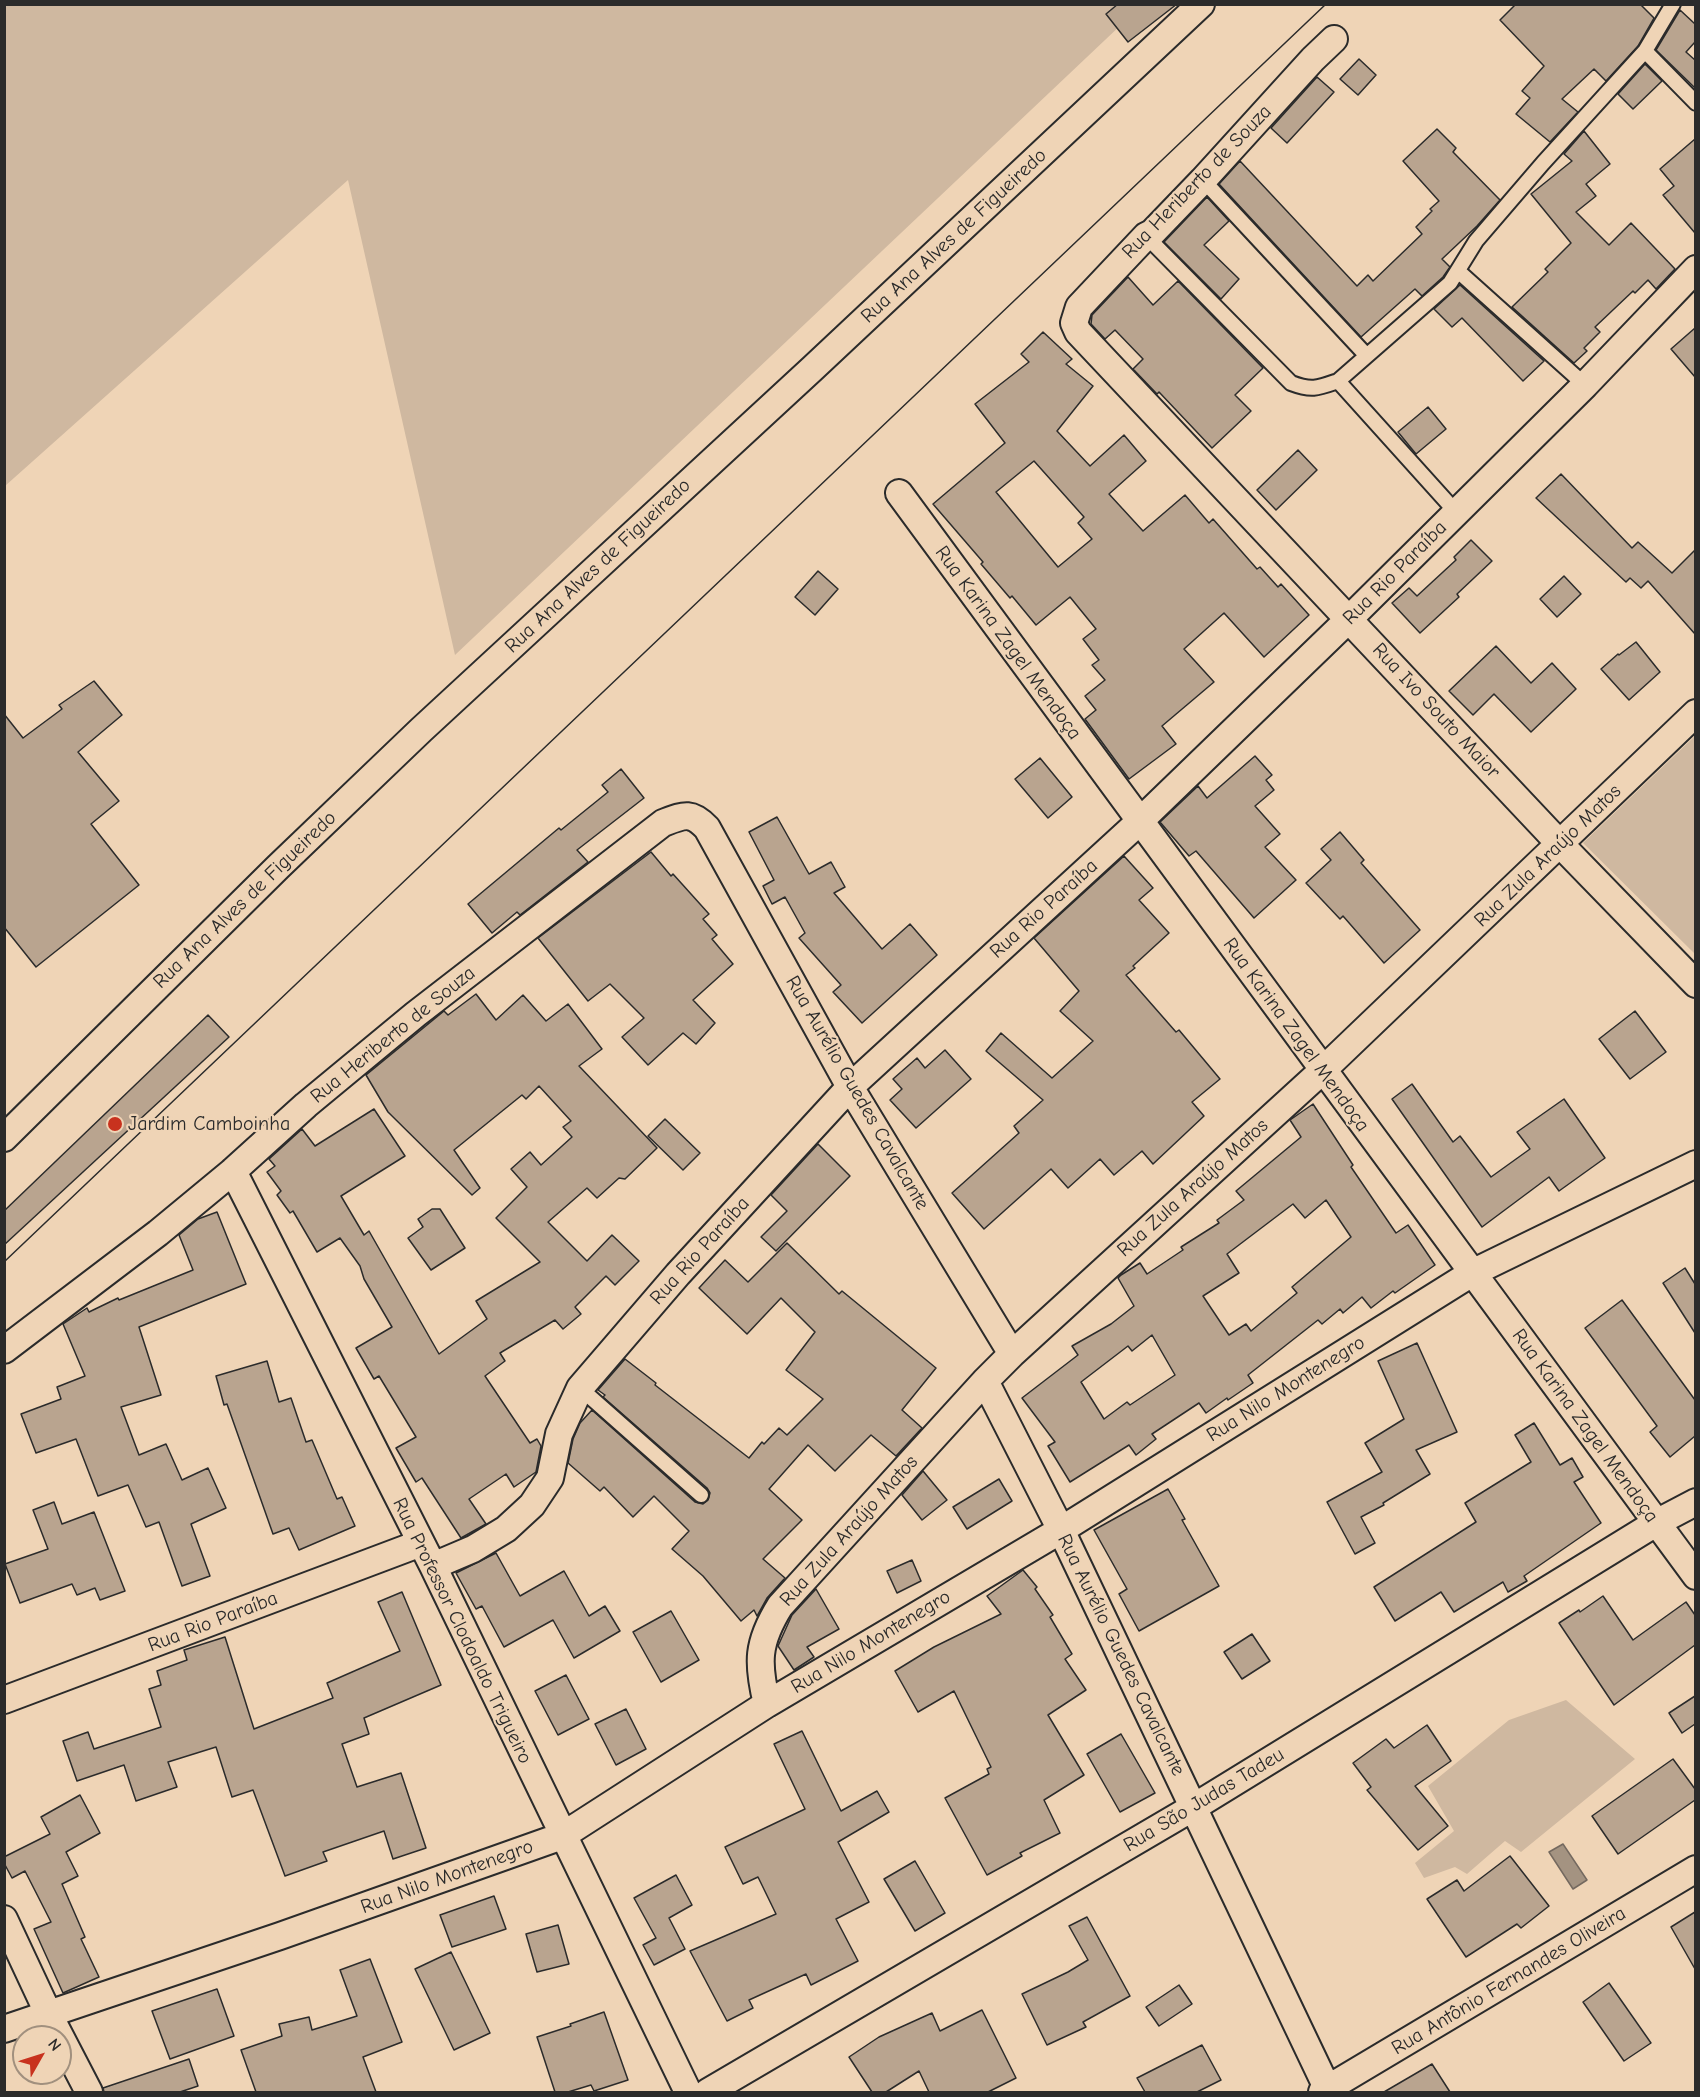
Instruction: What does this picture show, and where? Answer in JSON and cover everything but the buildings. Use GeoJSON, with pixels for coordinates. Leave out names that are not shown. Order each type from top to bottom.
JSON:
{"type":"FeatureCollection","features":[{"type":"Feature","properties":{"kind":"street","name":"Rua Ana Alves de Figueiredo"},"geometry":{"type":"LineString","coordinates":[[4,1138],[421,730],[804,376],[1201,4]]}},
{"type":"Feature","properties":{"kind":"street","name":"Rua Heriberto de Souza"},"geometry":{"type":"LineString","coordinates":[[1078,332],[1074,323],[1079,307],[1203,180],[1334,39]]}},
{"type":"Feature","properties":{"kind":"street","name":"Rua Rio Paraíba"},"geometry":{"type":"LineString","coordinates":[[432,1566],[473,1548],[506,1529],[532,1505],[550,1478],[559,1434],[580,1388],[678,1274],[850,1087],[1139,822],[1349,619],[1585,385],[1695,269]]}},
{"type":"Feature","properties":{"kind":"street","name":"Rua Ivo Souto Maior"},"geometry":{"type":"LineString","coordinates":[[1078,332],[1560,844],[1695,984]]}},
{"type":"Feature","properties":{"kind":"street","name":"Rua Karina Zagel Mendoça"},"geometry":{"type":"LineString","coordinates":[[898,493],[1695,1576]]}},
{"type":"Feature","properties":{"kind":"street","name":"Rua Zula Araújo Matos"},"geometry":{"type":"LineString","coordinates":[[767,1704],[759,1673],[760,1655],[771,1621],[780,1606],[985,1381],[1323,1070],[1695,713]]}},
{"type":"Feature","properties":{"kind":"street","name":"Rua Heriberto de Souza"},"geometry":{"type":"LineString","coordinates":[[4,1350],[158,1233],[391,1034],[663,823],[687,815],[697,818],[707,828]]}},
{"type":"Feature","properties":{"kind":"street","name":"Rua Aurélio Guedes Cavalcante"},"geometry":{"type":"LineString","coordinates":[[707,828],[850,1087],[1012,1354]]}},
{"type":"Feature","properties":{"kind":"street","name":"Rua Nilo Montenegro"},"geometry":{"type":"LineString","coordinates":[[4,2029],[280,1936],[562,1836],[767,1704],[1061,1530],[1472,1273],[1695,1164]]}},
{"type":"Feature","properties":{"kind":"street","name":"Rua Professor Clodoaldo Trigueiro"},"geometry":{"type":"LineString","coordinates":[[233,1171],[421,1543],[688,2092]]}},
{"type":"Feature","properties":{"kind":"street","name":"Rua Aurélio Guedes Cavalcante"},"geometry":{"type":"LineString","coordinates":[[985,1381],[1061,1530],[1194,1807],[1326,2091]]}},
{"type":"Feature","properties":{"kind":"street","name":"Rua São Judas Tadeu"},"geometry":{"type":"LineString","coordinates":[[708,2092],[1194,1807],[1656,1523],[1695,1502]]}},
{"type":"Feature","properties":{"kind":"street","name":"Rua Rio Paraíba"},"geometry":{"type":"LineString","coordinates":[[4,1700],[421,1543]]}},
{"type":"Feature","properties":{"kind":"street","name":"Rua Antônio Fernandes Oliveira"},"geometry":{"type":"LineString","coordinates":[[1326,2091],[1695,1869]]}},
{"type":"Feature","properties":{"kind":"street"},"geometry":{"type":"LineString","coordinates":[[4,1919],[48,2013],[89,2092]]}},
{"type":"Feature","properties":{"kind":"lane"},"geometry":{"type":"LineString","coordinates":[[1146,236],[1292,382],[1305,388],[1315,389],[1338,381],[1366,354],[1435,298],[1458,271],[1463,259],[1476,241],[1645,51],[1673,4]]}},
{"type":"Feature","properties":{"kind":"lane"},"geometry":{"type":"LineString","coordinates":[[1645,51],[1695,103]]}},
{"type":"Feature","properties":{"kind":"lane"},"geometry":{"type":"LineString","coordinates":[[1203,180],[1366,354]]}},
{"type":"Feature","properties":{"kind":"lane"},"geometry":{"type":"LineString","coordinates":[[1458,271],[1585,385]]}},
{"type":"Feature","properties":{"kind":"lane"},"geometry":{"type":"LineString","coordinates":[[1338,381],[1456,512]]}},
{"type":"Feature","properties":{"kind":"lane"},"geometry":{"type":"LineString","coordinates":[[580,1388],[701,1495]]}},
{"type":"Feature","properties":{"kind":"shaded area"},"geometry":{"type":"Polygon","coordinates":[[[5,5],[1142,5],[455,655],[348,180],[5,486],[5,5]]]}},
{"type":"Feature","properties":{"kind":"shaded area"},"geometry":{"type":"Polygon","coordinates":[[[1695,736],[1695,954],[1583,843],[1695,736]]]}},
{"type":"Feature","properties":{"kind":"shaded area"},"geometry":{"type":"Polygon","coordinates":[[[1566,1700],[1635,1759],[1521,1852],[1505,1841],[1467,1874],[1455,1867],[1424,1878],[1415,1863],[1454,1831],[1428,1786],[1509,1720],[1566,1700]]]}},
{"type":"Feature","properties":{"kind":"shaded area"},"geometry":{"type":"Polygon","coordinates":[[[1563,1844],[1587,1880],[1573,1889],[1549,1852],[1563,1844]]]}},
{"type":"Feature","properties":{"kind":"tram line"},"geometry":{"type":"LineString","coordinates":[[4,1262],[1326,4]]}},
{"type":"Feature","properties":{"kind":"place","name":"Jardim Camboinha"},"geometry":{"type":"Point","coordinates":[115,1124]}}]}
